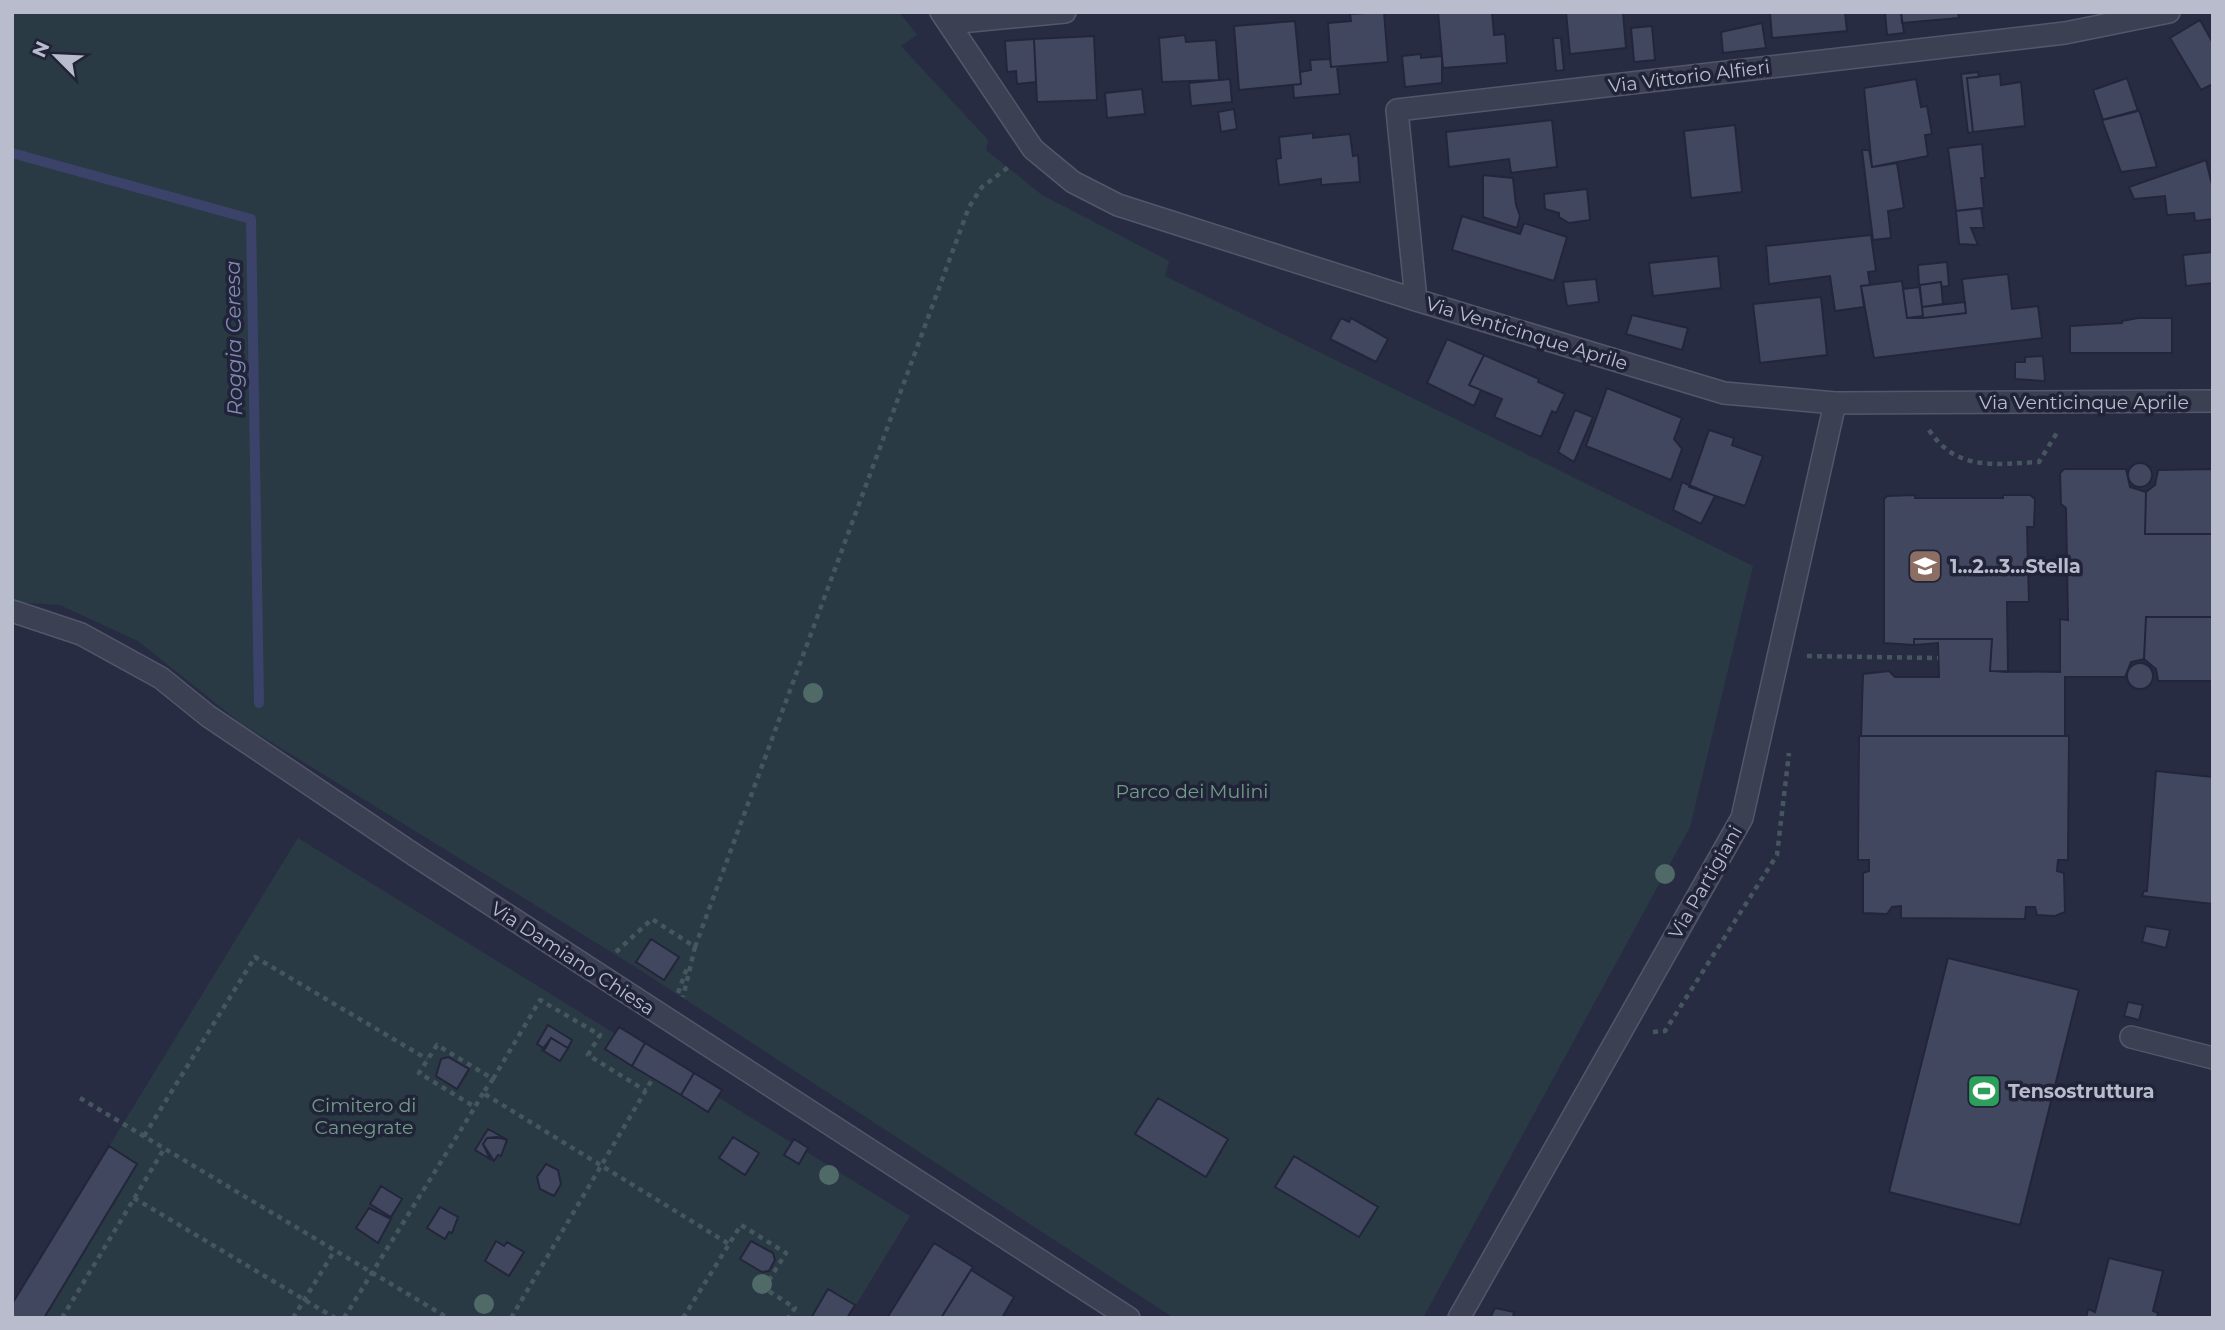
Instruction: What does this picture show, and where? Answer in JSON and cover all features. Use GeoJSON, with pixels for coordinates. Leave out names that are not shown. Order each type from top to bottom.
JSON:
{"type":"FeatureCollection","features":[{"type":"Feature","properties":{"kind":"street"},"geometry":{"type":"LineString","coordinates":[[946,18],[1065,12]]}},
{"type":"Feature","properties":{"kind":"street","name":"Via Vittorio Alfieri"},"geometry":{"type":"LineString","coordinates":[[1416,300],[1397,110],[2066,33],[2169,12]]}},
{"type":"Feature","properties":{"kind":"street","name":"Via Venticinque Aprile"},"geometry":{"type":"LineString","coordinates":[[946,18],[1033,149],[1073,182],[1118,205],[1416,300],[1724,393],[1835,402],[2213,401]]}},
{"type":"Feature","properties":{"kind":"street","name":"Via Partigiani"},"geometry":{"type":"LineString","coordinates":[[1459,1318],[1742,818],[1835,402]]}},
{"type":"Feature","properties":{"kind":"street","name":"Via Damiano Chiesa"},"geometry":{"type":"LineString","coordinates":[[12,611],[81,634],[152,672],[208,716],[384,834],[1129,1318]]}},
{"type":"Feature","properties":{"kind":"street"},"geometry":{"type":"LineString","coordinates":[[2132,1037],[2213,1058]]}},
{"type":"Feature","properties":{"kind":"path"},"geometry":{"type":"LineString","coordinates":[[667,1020],[969,207],[982,187],[1033,149]]}},
{"type":"Feature","properties":{"kind":"path"},"geometry":{"type":"LineString","coordinates":[[1924,423],[1938,444],[1974,465],[2039,462],[2058,431],[2069,429]]}},
{"type":"Feature","properties":{"kind":"path"},"geometry":{"type":"LineString","coordinates":[[1806,643],[1803,656],[1938,658]]}},
{"type":"Feature","properties":{"kind":"path"},"geometry":{"type":"LineString","coordinates":[[1643,1032],[1665,1031],[1777,855],[1790,747]]}},
{"type":"Feature","properties":{"kind":"path"},"geometry":{"type":"LineString","coordinates":[[144,1136],[255,957],[427,1059]]}},
{"type":"Feature","properties":{"kind":"path"},"geometry":{"type":"LineString","coordinates":[[344,1318],[540,1000],[600,1035],[588,1055],[646,1091]]}},
{"type":"Feature","properties":{"kind":"path"},"geometry":{"type":"LineString","coordinates":[[475,1107],[419,1073],[427,1059],[437,1045],[492,1079]]}},
{"type":"Feature","properties":{"kind":"path"},"geometry":{"type":"LineString","coordinates":[[511,1318],[653,1078]]}},
{"type":"Feature","properties":{"kind":"path"},"geometry":{"type":"LineString","coordinates":[[483,1093],[729,1244]]}},
{"type":"Feature","properties":{"kind":"path"},"geometry":{"type":"LineString","coordinates":[[80,1098],[448,1318]]}},
{"type":"Feature","properties":{"kind":"path"},"geometry":{"type":"LineString","coordinates":[[62,1318],[164,1149]]}},
{"type":"Feature","properties":{"kind":"path"},"geometry":{"type":"LineString","coordinates":[[134,1198],[335,1318]]}},
{"type":"Feature","properties":{"kind":"path"},"geometry":{"type":"LineString","coordinates":[[683,1318],[741,1225],[786,1253],[764,1288],[795,1308],[788,1318]]}},
{"type":"Feature","properties":{"kind":"path"},"geometry":{"type":"LineString","coordinates":[[293,1318],[335,1250]]}},
{"type":"Feature","properties":{"kind":"green space","name":"Parco dei Mulini"},"geometry":{"type":"Polygon","coordinates":[[[12,12],[899,12],[917,35],[901,46],[988,140],[986,150],[1042,195],[1169,261],[1165,276],[1753,566],[1690,827],[1423,1318],[1174,1318],[637,968],[242,724],[138,641],[60,605],[12,602],[12,12]]]}},
{"type":"Feature","properties":{"kind":"green space","name":"Cimitero di Canegrate"},"geometry":{"type":"Polygon","coordinates":[[[298,838],[910,1216],[848,1318],[12,1318],[12,1305],[298,838]]]}},
{"type":"Feature","properties":{"kind":"building"},"geometry":{"type":"Polygon","coordinates":[[[1384,12],[1388,62],[1331,67],[1328,23],[1351,21],[1350,14],[1384,12]]]}},
{"type":"Feature","properties":{"kind":"building"},"geometry":{"type":"Polygon","coordinates":[[[1438,12],[1492,12],[1494,35],[1505,34],[1507,63],[1443,68],[1438,12]]]}},
{"type":"Feature","properties":{"kind":"building"},"geometry":{"type":"Polygon","coordinates":[[[1566,12],[1623,12],[1626,48],[1570,54],[1566,12]]]}},
{"type":"Feature","properties":{"kind":"building"},"geometry":{"type":"Polygon","coordinates":[[[1770,12],[1845,12],[1847,31],[1772,38],[1770,12]]]}},
{"type":"Feature","properties":{"kind":"building"},"geometry":{"type":"Polygon","coordinates":[[[1885,12],[1901,12],[1904,33],[1887,35],[1885,12]]]}},
{"type":"Feature","properties":{"kind":"building"},"geometry":{"type":"Polygon","coordinates":[[[1901,12],[1958,12],[1959,18],[1902,23],[1901,12]]]}},
{"type":"Feature","properties":{"kind":"building"},"geometry":{"type":"Polygon","coordinates":[[[2200,20],[2213,43],[2213,84],[2201,90],[2170,38],[2200,20]]]}},
{"type":"Feature","properties":{"kind":"building"},"geometry":{"type":"Polygon","coordinates":[[[1295,21],[1301,84],[1239,90],[1234,26],[1295,21]]]}},
{"type":"Feature","properties":{"kind":"building"},"geometry":{"type":"Polygon","coordinates":[[[1762,23],[1766,48],[1723,53],[1721,32],[1762,23]]]}},
{"type":"Feature","properties":{"kind":"building"},"geometry":{"type":"Polygon","coordinates":[[[1652,26],[1655,60],[1634,62],[1631,28],[1652,26]]]}},
{"type":"Feature","properties":{"kind":"building"},"geometry":{"type":"Polygon","coordinates":[[[1185,35],[1186,42],[1216,40],[1219,80],[1162,82],[1159,38],[1185,35]]]}},
{"type":"Feature","properties":{"kind":"building"},"geometry":{"type":"Polygon","coordinates":[[[1094,36],[1097,100],[1037,102],[1034,39],[1094,36]]]}},
{"type":"Feature","properties":{"kind":"building"},"geometry":{"type":"Polygon","coordinates":[[[1553,38],[1561,38],[1564,70],[1556,71],[1553,38]]]}},
{"type":"Feature","properties":{"kind":"building"},"geometry":{"type":"Polygon","coordinates":[[[1034,39],[1036,82],[1017,84],[1016,71],[1007,72],[1005,41],[1034,39]]]}},
{"type":"Feature","properties":{"kind":"building"},"geometry":{"type":"Polygon","coordinates":[[[1421,54],[1421,58],[1442,56],[1442,83],[1405,87],[1402,56],[1421,54]]]}},
{"type":"Feature","properties":{"kind":"building"},"geometry":{"type":"Polygon","coordinates":[[[1330,59],[1331,67],[1337,67],[1340,94],[1294,98],[1293,85],[1301,84],[1300,72],[1311,70],[1310,60],[1330,59]]]}},
{"type":"Feature","properties":{"kind":"building"},"geometry":{"type":"Polygon","coordinates":[[[1978,72],[1979,77],[1967,78],[1973,132],[1968,133],[1961,74],[1978,72]]]}},
{"type":"Feature","properties":{"kind":"building"},"geometry":{"type":"Polygon","coordinates":[[[2000,74],[2001,85],[2021,82],[2025,126],[1973,132],[1967,78],[2000,74]]]}},
{"type":"Feature","properties":{"kind":"building"},"geometry":{"type":"Polygon","coordinates":[[[2127,78],[2138,111],[2103,120],[2093,90],[2127,78]]]}},
{"type":"Feature","properties":{"kind":"building"},"geometry":{"type":"Polygon","coordinates":[[[1230,79],[1232,102],[1191,106],[1189,83],[1230,79]]]}},
{"type":"Feature","properties":{"kind":"building"},"geometry":{"type":"Polygon","coordinates":[[[1916,79],[1921,107],[1927,106],[1932,134],[1925,135],[1928,156],[1872,167],[1864,88],[1916,79]]]}},
{"type":"Feature","properties":{"kind":"building"},"geometry":{"type":"Polygon","coordinates":[[[1142,89],[1145,114],[1107,118],[1105,93],[1142,89]]]}},
{"type":"Feature","properties":{"kind":"building"},"geometry":{"type":"Polygon","coordinates":[[[1234,109],[1237,129],[1221,132],[1218,112],[1234,109]]]}},
{"type":"Feature","properties":{"kind":"building"},"geometry":{"type":"Polygon","coordinates":[[[2139,110],[2157,167],[2121,172],[2102,120],[2139,110]]]}},
{"type":"Feature","properties":{"kind":"building"},"geometry":{"type":"Polygon","coordinates":[[[1552,120],[1557,167],[1511,173],[1509,159],[1449,167],[1446,132],[1552,120]]]}},
{"type":"Feature","properties":{"kind":"building"},"geometry":{"type":"Polygon","coordinates":[[[1735,125],[1742,192],[1691,198],[1684,131],[1735,125]]]}},
{"type":"Feature","properties":{"kind":"building"},"geometry":{"type":"Polygon","coordinates":[[[1313,133],[1313,138],[1350,134],[1353,156],[1358,155],[1360,182],[1321,185],[1321,179],[1279,185],[1276,159],[1281,158],[1279,137],[1313,133]]]}},
{"type":"Feature","properties":{"kind":"building"},"geometry":{"type":"Polygon","coordinates":[[[1982,144],[1984,208],[1956,211],[1948,148],[1982,144]]]}},
{"type":"Feature","properties":{"kind":"building"},"geometry":{"type":"Polygon","coordinates":[[[1862,150],[1869,150],[1872,167],[1897,163],[1904,208],[1888,211],[1891,238],[1873,240],[1862,150]]]}},
{"type":"Feature","properties":{"kind":"building"},"geometry":{"type":"Polygon","coordinates":[[[2206,160],[2213,189],[2213,219],[2195,221],[2194,213],[2167,215],[2165,196],[2134,199],[2129,187],[2206,160]]]}},
{"type":"Feature","properties":{"kind":"building"},"geometry":{"type":"Polygon","coordinates":[[[1483,175],[1513,178],[1520,216],[1517,228],[1483,217],[1483,175]]]}},
{"type":"Feature","properties":{"kind":"building"},"geometry":{"type":"Polygon","coordinates":[[[1587,189],[1590,220],[1569,223],[1559,217],[1559,213],[1545,209],[1544,194],[1587,189]]]}},
{"type":"Feature","properties":{"kind":"building"},"geometry":{"type":"Polygon","coordinates":[[[1981,208],[1984,228],[1971,228],[1978,245],[1959,244],[1956,211],[1981,208]]]}},
{"type":"Feature","properties":{"kind":"building"},"geometry":{"type":"Polygon","coordinates":[[[1462,216],[1520,234],[1524,223],[1567,237],[1554,281],[1452,250],[1462,216]]]}},
{"type":"Feature","properties":{"kind":"building"},"geometry":{"type":"Polygon","coordinates":[[[1871,235],[1876,271],[1868,272],[1870,285],[1861,286],[1864,307],[1835,311],[1830,276],[1769,284],[1766,246],[1871,235]]]}},
{"type":"Feature","properties":{"kind":"building"},"geometry":{"type":"Polygon","coordinates":[[[2213,252],[2213,283],[2186,286],[2183,255],[2213,252]]]}},
{"type":"Feature","properties":{"kind":"building"},"geometry":{"type":"Polygon","coordinates":[[[1718,256],[1721,288],[1653,296],[1649,263],[1718,256]]]}},
{"type":"Feature","properties":{"kind":"building"},"geometry":{"type":"Polygon","coordinates":[[[1947,262],[1949,286],[1942,287],[1941,282],[1919,285],[1918,265],[1947,262]]]}},
{"type":"Feature","properties":{"kind":"building"},"geometry":{"type":"Polygon","coordinates":[[[2008,274],[2012,309],[2038,306],[2042,338],[1874,358],[1861,286],[1902,281],[1907,318],[1923,318],[1966,313],[1962,279],[2008,274]]]}},
{"type":"Feature","properties":{"kind":"building"},"geometry":{"type":"Polygon","coordinates":[[[1596,279],[1599,302],[1567,306],[1563,282],[1596,279]]]}},
{"type":"Feature","properties":{"kind":"building"},"geometry":{"type":"Polygon","coordinates":[[[1941,282],[1943,304],[1922,307],[1919,285],[1941,282]]]}},
{"type":"Feature","properties":{"kind":"building"},"geometry":{"type":"Polygon","coordinates":[[[1920,287],[1923,316],[1907,318],[1903,289],[1920,287]]]}},
{"type":"Feature","properties":{"kind":"building"},"geometry":{"type":"Polygon","coordinates":[[[1821,297],[1827,355],[1760,363],[1753,304],[1821,297]]]}},
{"type":"Feature","properties":{"kind":"building"},"geometry":{"type":"Polygon","coordinates":[[[1965,302],[1966,313],[1923,318],[1922,307],[1965,302]]]}},
{"type":"Feature","properties":{"kind":"building"},"geometry":{"type":"Polygon","coordinates":[[[1632,315],[1688,328],[1682,350],[1626,334],[1632,315]]]}},
{"type":"Feature","properties":{"kind":"building"},"geometry":{"type":"Polygon","coordinates":[[[1341,318],[1349,322],[1351,318],[1388,339],[1376,362],[1330,339],[1341,318]]]}},
{"type":"Feature","properties":{"kind":"building"},"geometry":{"type":"Polygon","coordinates":[[[2138,318],[2172,318],[2172,353],[2070,353],[2070,326],[2122,323],[2138,318]]]}},
{"type":"Feature","properties":{"kind":"building"},"geometry":{"type":"Polygon","coordinates":[[[1447,339],[1484,355],[1469,385],[1481,390],[1474,406],[1427,383],[1447,339]]]}},
{"type":"Feature","properties":{"kind":"building"},"geometry":{"type":"Polygon","coordinates":[[[1484,355],[1539,379],[1538,382],[1565,394],[1556,413],[1552,411],[1541,437],[1494,417],[1502,399],[1469,385],[1484,355]]]}},
{"type":"Feature","properties":{"kind":"building"},"geometry":{"type":"Polygon","coordinates":[[[2043,356],[2045,381],[2015,379],[2015,362],[2025,362],[2025,357],[2043,356]]]}},
{"type":"Feature","properties":{"kind":"building"},"geometry":{"type":"Polygon","coordinates":[[[1607,388],[1682,418],[1674,439],[1682,449],[1671,480],[1586,446],[1607,388]]]}},
{"type":"Feature","properties":{"kind":"building"},"geometry":{"type":"Polygon","coordinates":[[[1575,410],[1593,417],[1574,462],[1558,452],[1575,410]]]}},
{"type":"Feature","properties":{"kind":"building"},"geometry":{"type":"Polygon","coordinates":[[[1709,430],[1734,438],[1732,445],[1763,456],[1745,506],[1689,487],[1709,430]]]}},
{"type":"Feature","properties":{"kind":"building"},"geometry":{"type":"Polygon","coordinates":[[[2140,463],[2149,466],[2152,475],[2149,484],[2140,487],[2131,484],[2128,475],[2131,466],[2140,463]]]}},
{"type":"Feature","properties":{"kind":"building"},"geometry":{"type":"Polygon","coordinates":[[[2064,469],[2126,469],[2130,487],[2146,492],[2145,534],[2213,534],[2213,617],[2146,617],[2144,659],[2131,662],[2125,677],[2065,677],[2065,736],[1861,736],[1863,674],[1889,671],[1895,677],[1939,677],[1938,643],[1914,645],[1914,639],[1992,639],[1990,671],[2060,672],[2060,619],[2068,620],[2066,508],[2061,504],[2060,473],[2064,469]]]}},
{"type":"Feature","properties":{"kind":"building"},"geometry":{"type":"Polygon","coordinates":[[[2213,469],[2213,534],[2145,534],[2146,492],[2155,485],[2158,470],[2213,469]]]}},
{"type":"Feature","properties":{"kind":"building"},"geometry":{"type":"Polygon","coordinates":[[[1682,482],[1715,496],[1701,524],[1673,510],[1682,482]]]}},
{"type":"Feature","properties":{"kind":"building"},"geometry":{"type":"Polygon","coordinates":[[[1915,495],[1915,498],[2003,498],[2003,495],[2030,495],[2035,499],[2034,527],[2027,527],[2029,602],[2007,602],[2008,672],[1990,671],[1992,639],[1914,639],[1914,645],[1884,643],[1884,499],[1887,496],[1915,495]]]}},
{"type":"Feature","properties":{"kind":"building"},"geometry":{"type":"Polygon","coordinates":[[[2146,617],[2213,617],[2213,681],[2158,681],[2156,669],[2144,659],[2146,617]]]}},
{"type":"Feature","properties":{"kind":"building"},"geometry":{"type":"Polygon","coordinates":[[[2140,663],[2149,667],[2153,676],[2149,685],[2140,689],[2131,685],[2127,676],[2131,667],[2140,663]]]}},
{"type":"Feature","properties":{"kind":"building"},"geometry":{"type":"Polygon","coordinates":[[[1859,736],[2069,736],[2068,860],[2058,860],[2057,871],[2064,873],[2065,912],[2055,916],[2037,915],[2035,907],[2026,907],[2025,919],[1901,918],[1901,906],[1892,907],[1887,914],[1863,913],[1863,873],[1869,871],[1869,860],[1858,860],[1859,736]]]}},
{"type":"Feature","properties":{"kind":"building"},"geometry":{"type":"Polygon","coordinates":[[[2156,771],[2213,777],[2213,904],[2142,896],[2144,891],[2147,891],[2156,771]]]}},
{"type":"Feature","properties":{"kind":"building"},"geometry":{"type":"Polygon","coordinates":[[[2146,926],[2170,930],[2166,948],[2142,942],[2146,926]]]}},
{"type":"Feature","properties":{"kind":"building"},"geometry":{"type":"Polygon","coordinates":[[[651,939],[679,957],[664,980],[636,962],[651,939]]]}},
{"type":"Feature","properties":{"kind":"building","name":"Tensostruttura"},"geometry":{"type":"Polygon","coordinates":[[[1948,958],[2079,990],[2020,1225],[1889,1192],[1948,958]]]}},
{"type":"Feature","properties":{"kind":"building"},"geometry":{"type":"Polygon","coordinates":[[[2128,1002],[2143,1005],[2139,1020],[2124,1016],[2128,1002]]]}},
{"type":"Feature","properties":{"kind":"building"},"geometry":{"type":"Polygon","coordinates":[[[548,1025],[572,1040],[568,1048],[551,1038],[545,1049],[537,1044],[548,1025]]]}},
{"type":"Feature","properties":{"kind":"building"},"geometry":{"type":"Polygon","coordinates":[[[619,1027],[645,1043],[632,1066],[605,1049],[619,1027]]]}},
{"type":"Feature","properties":{"kind":"building"},"geometry":{"type":"Polygon","coordinates":[[[551,1038],[568,1048],[560,1061],[542,1050],[551,1038]]]}},
{"type":"Feature","properties":{"kind":"building"},"geometry":{"type":"Polygon","coordinates":[[[645,1043],[694,1073],[681,1095],[632,1066],[645,1043]]]}},
{"type":"Feature","properties":{"kind":"building"},"geometry":{"type":"Polygon","coordinates":[[[448,1057],[469,1069],[457,1089],[436,1076],[441,1059],[448,1057]]]}},
{"type":"Feature","properties":{"kind":"building"},"geometry":{"type":"Polygon","coordinates":[[[694,1073],[722,1090],[708,1112],[681,1095],[694,1073]]]}},
{"type":"Feature","properties":{"kind":"building"},"geometry":{"type":"Polygon","coordinates":[[[1158,1098],[1228,1139],[1206,1177],[1135,1134],[1158,1098]]]}},
{"type":"Feature","properties":{"kind":"building"},"geometry":{"type":"Polygon","coordinates":[[[488,1129],[504,1138],[487,1138],[483,1144],[490,1159],[475,1150],[488,1129]]]}},
{"type":"Feature","properties":{"kind":"building"},"geometry":{"type":"Polygon","coordinates":[[[733,1137],[759,1153],[745,1175],[719,1158],[733,1137]]]}},
{"type":"Feature","properties":{"kind":"building"},"geometry":{"type":"Polygon","coordinates":[[[487,1138],[507,1140],[501,1156],[498,1155],[494,1161],[483,1144],[487,1138]]]}},
{"type":"Feature","properties":{"kind":"building"},"geometry":{"type":"Polygon","coordinates":[[[794,1139],[808,1148],[799,1164],[784,1155],[794,1139]]]}},
{"type":"Feature","properties":{"kind":"building"},"geometry":{"type":"Polygon","coordinates":[[[109,1146],[137,1164],[44,1318],[12,1318],[12,1304],[109,1146]]]}},
{"type":"Feature","properties":{"kind":"building"},"geometry":{"type":"Polygon","coordinates":[[[1294,1156],[1378,1207],[1359,1237],[1275,1187],[1294,1156]]]}},
{"type":"Feature","properties":{"kind":"building"},"geometry":{"type":"Polygon","coordinates":[[[546,1164],[558,1170],[561,1184],[554,1196],[540,1189],[537,1177],[546,1164]]]}},
{"type":"Feature","properties":{"kind":"building"},"geometry":{"type":"Polygon","coordinates":[[[381,1186],[402,1199],[391,1217],[370,1204],[381,1186]]]}},
{"type":"Feature","properties":{"kind":"building"},"geometry":{"type":"Polygon","coordinates":[[[440,1207],[458,1217],[452,1233],[449,1232],[445,1239],[427,1228],[440,1207]]]}},
{"type":"Feature","properties":{"kind":"building"},"geometry":{"type":"Polygon","coordinates":[[[369,1208],[391,1219],[378,1243],[356,1228],[369,1208]]]}},
{"type":"Feature","properties":{"kind":"building"},"geometry":{"type":"Polygon","coordinates":[[[496,1241],[504,1246],[507,1242],[524,1252],[509,1276],[485,1261],[496,1241]]]}},
{"type":"Feature","properties":{"kind":"building"},"geometry":{"type":"Polygon","coordinates":[[[751,1241],[773,1253],[775,1260],[769,1271],[762,1272],[740,1259],[751,1241]]]}},
{"type":"Feature","properties":{"kind":"building"},"geometry":{"type":"Polygon","coordinates":[[[934,1243],[973,1267],[941,1318],[887,1318],[934,1243]]]}},
{"type":"Feature","properties":{"kind":"building"},"geometry":{"type":"Polygon","coordinates":[[[2109,1258],[2163,1271],[2153,1311],[2158,1313],[2157,1318],[2086,1318],[2088,1309],[2095,1312],[2109,1258]]]}},
{"type":"Feature","properties":{"kind":"building"},"geometry":{"type":"Polygon","coordinates":[[[971,1270],[1014,1297],[1002,1318],[941,1318],[971,1270]]]}},
{"type":"Feature","properties":{"kind":"building"},"geometry":{"type":"Polygon","coordinates":[[[828,1289],[855,1305],[847,1318],[811,1318],[828,1289]]]}},
{"type":"Feature","properties":{"kind":"building"},"geometry":{"type":"Polygon","coordinates":[[[1495,1308],[1514,1312],[1513,1318],[1490,1318],[1495,1308]]]}},
{"type":"Feature","properties":{"kind":"waterway","name":"Roggia Ceresa"},"geometry":{"type":"LineString","coordinates":[[12,153],[251,219],[259,703]]}},
{"type":"Feature","properties":{"kind":"place","name":"1...2...3...Stella"},"geometry":{"type":"Point","coordinates":[1925,566]}},
{"type":"Feature","properties":{"kind":"place","name":"Tensostruttura"},"geometry":{"type":"Point","coordinates":[1984,1091]}}]}
